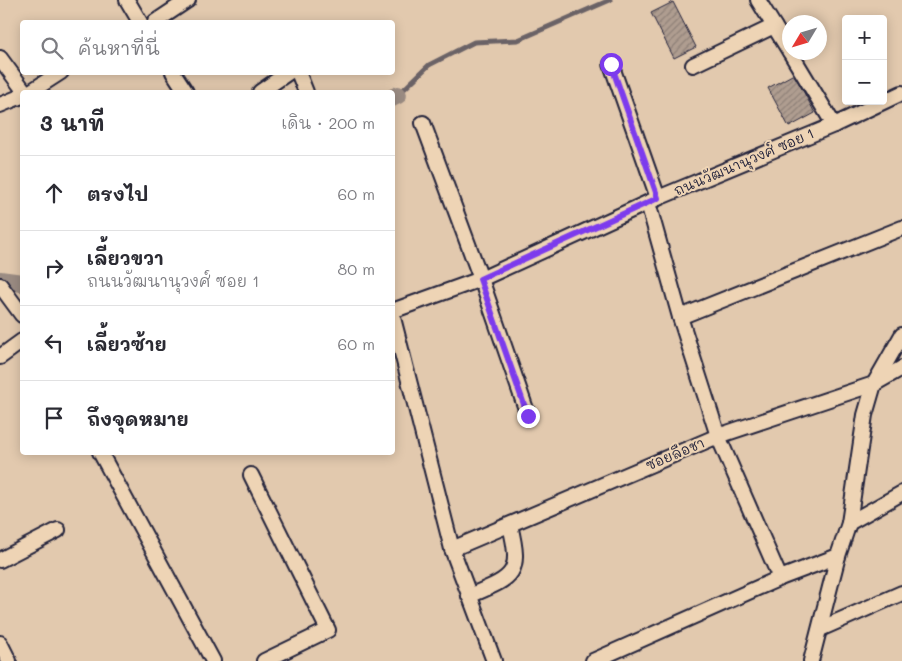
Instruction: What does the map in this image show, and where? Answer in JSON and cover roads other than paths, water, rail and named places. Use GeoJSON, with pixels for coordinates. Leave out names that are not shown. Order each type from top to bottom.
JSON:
{"type":"FeatureCollection","features":[{"type":"Feature","properties":{"kind":"street"},"geometry":{"type":"LineString","coordinates":[[127,0],[139,20]]}},
{"type":"Feature","properties":{"kind":"street"},"geometry":{"type":"LineString","coordinates":[[158,20],[188,0]]}},
{"type":"Feature","properties":{"kind":"street"},"geometry":{"type":"LineString","coordinates":[[758,0],[782,39]]}},
{"type":"Feature","properties":{"kind":"street"},"geometry":{"type":"LineString","coordinates":[[693,65],[774,26]]}},
{"type":"Feature","properties":{"kind":"street"},"geometry":{"type":"LineString","coordinates":[[0,58],[24,90]]}},
{"type":"Feature","properties":{"kind":"street"},"geometry":{"type":"LineString","coordinates":[[795,60],[834,124]]}},
{"type":"Feature","properties":{"kind":"street"},"geometry":{"type":"LineString","coordinates":[[611,64],[653,200],[680,317],[718,436],[780,578]]}},
{"type":"Feature","properties":{"kind":"street"},"geometry":{"type":"LineString","coordinates":[[33,90],[56,75]]}},
{"type":"Feature","properties":{"kind":"street"},"geometry":{"type":"LineString","coordinates":[[174,75],[185,90]]}},
{"type":"Feature","properties":{"kind":"street"},"geometry":{"type":"LineString","coordinates":[[263,90],[285,75]]}},
{"type":"Feature","properties":{"kind":"street"},"geometry":{"type":"LineString","coordinates":[[299,75],[305,90]]}},
{"type":"Feature","properties":{"kind":"street","name":"ถนนวัฒนานุวงศ์ ซอย 1"},"geometry":{"type":"LineString","coordinates":[[395,311],[480,279],[653,200],[834,124],[902,93]]}},
{"type":"Feature","properties":{"kind":"street"},"geometry":{"type":"LineString","coordinates":[[0,105],[20,97]]}},
{"type":"Feature","properties":{"kind":"street"},"geometry":{"type":"LineString","coordinates":[[423,123],[528,416]]}},
{"type":"Feature","properties":{"kind":"street"},"geometry":{"type":"LineString","coordinates":[[680,317],[902,228]]}},
{"type":"Feature","properties":{"kind":"street"},"geometry":{"type":"LineString","coordinates":[[2,287],[20,312]]}},
{"type":"Feature","properties":{"kind":"street"},"geometry":{"type":"LineString","coordinates":[[395,324],[452,549],[494,661]]}},
{"type":"Feature","properties":{"kind":"street"},"geometry":{"type":"LineString","coordinates":[[811,661],[838,556],[849,523],[865,415],[874,384],[902,335]]}},
{"type":"Feature","properties":{"kind":"street"},"geometry":{"type":"LineString","coordinates":[[0,357],[20,342]]}},
{"type":"Feature","properties":{"kind":"street","name":"ซอยลือชา"},"geometry":{"type":"LineString","coordinates":[[452,549],[718,436],[874,384],[902,368]]}},
{"type":"Feature","properties":{"kind":"street"},"geometry":{"type":"LineString","coordinates":[[102,455],[213,661]]}},
{"type":"Feature","properties":{"kind":"street"},"geometry":{"type":"LineString","coordinates":[[251,475],[328,630],[264,661]]}},
{"type":"Feature","properties":{"kind":"street"},"geometry":{"type":"LineString","coordinates":[[849,523],[902,493]]}},
{"type":"Feature","properties":{"kind":"street"},"geometry":{"type":"LineString","coordinates":[[469,596],[496,584],[508,576],[514,567],[516,558],[515,547],[510,525]]}},
{"type":"Feature","properties":{"kind":"street"},"geometry":{"type":"LineString","coordinates":[[0,560],[58,530]]}},
{"type":"Feature","properties":{"kind":"street"},"geometry":{"type":"LineString","coordinates":[[593,661],[780,578],[838,556]]}},
{"type":"Feature","properties":{"kind":"street"},"geometry":{"type":"LineString","coordinates":[[820,629],[902,593]]}},
{"type":"Feature","properties":{"kind":"street"},"geometry":{"type":"LineString","coordinates":[[0,643],[9,661]]}},
{"type":"Feature","properties":{"kind":"waterway"},"geometry":{"type":"LineString","coordinates":[[398,95],[429,65],[474,42],[518,40],[610,0]]}},
{"type":"Feature","properties":{"kind":"waterway"},"geometry":{"type":"LineString","coordinates":[[0,280],[20,283]]}}]}
